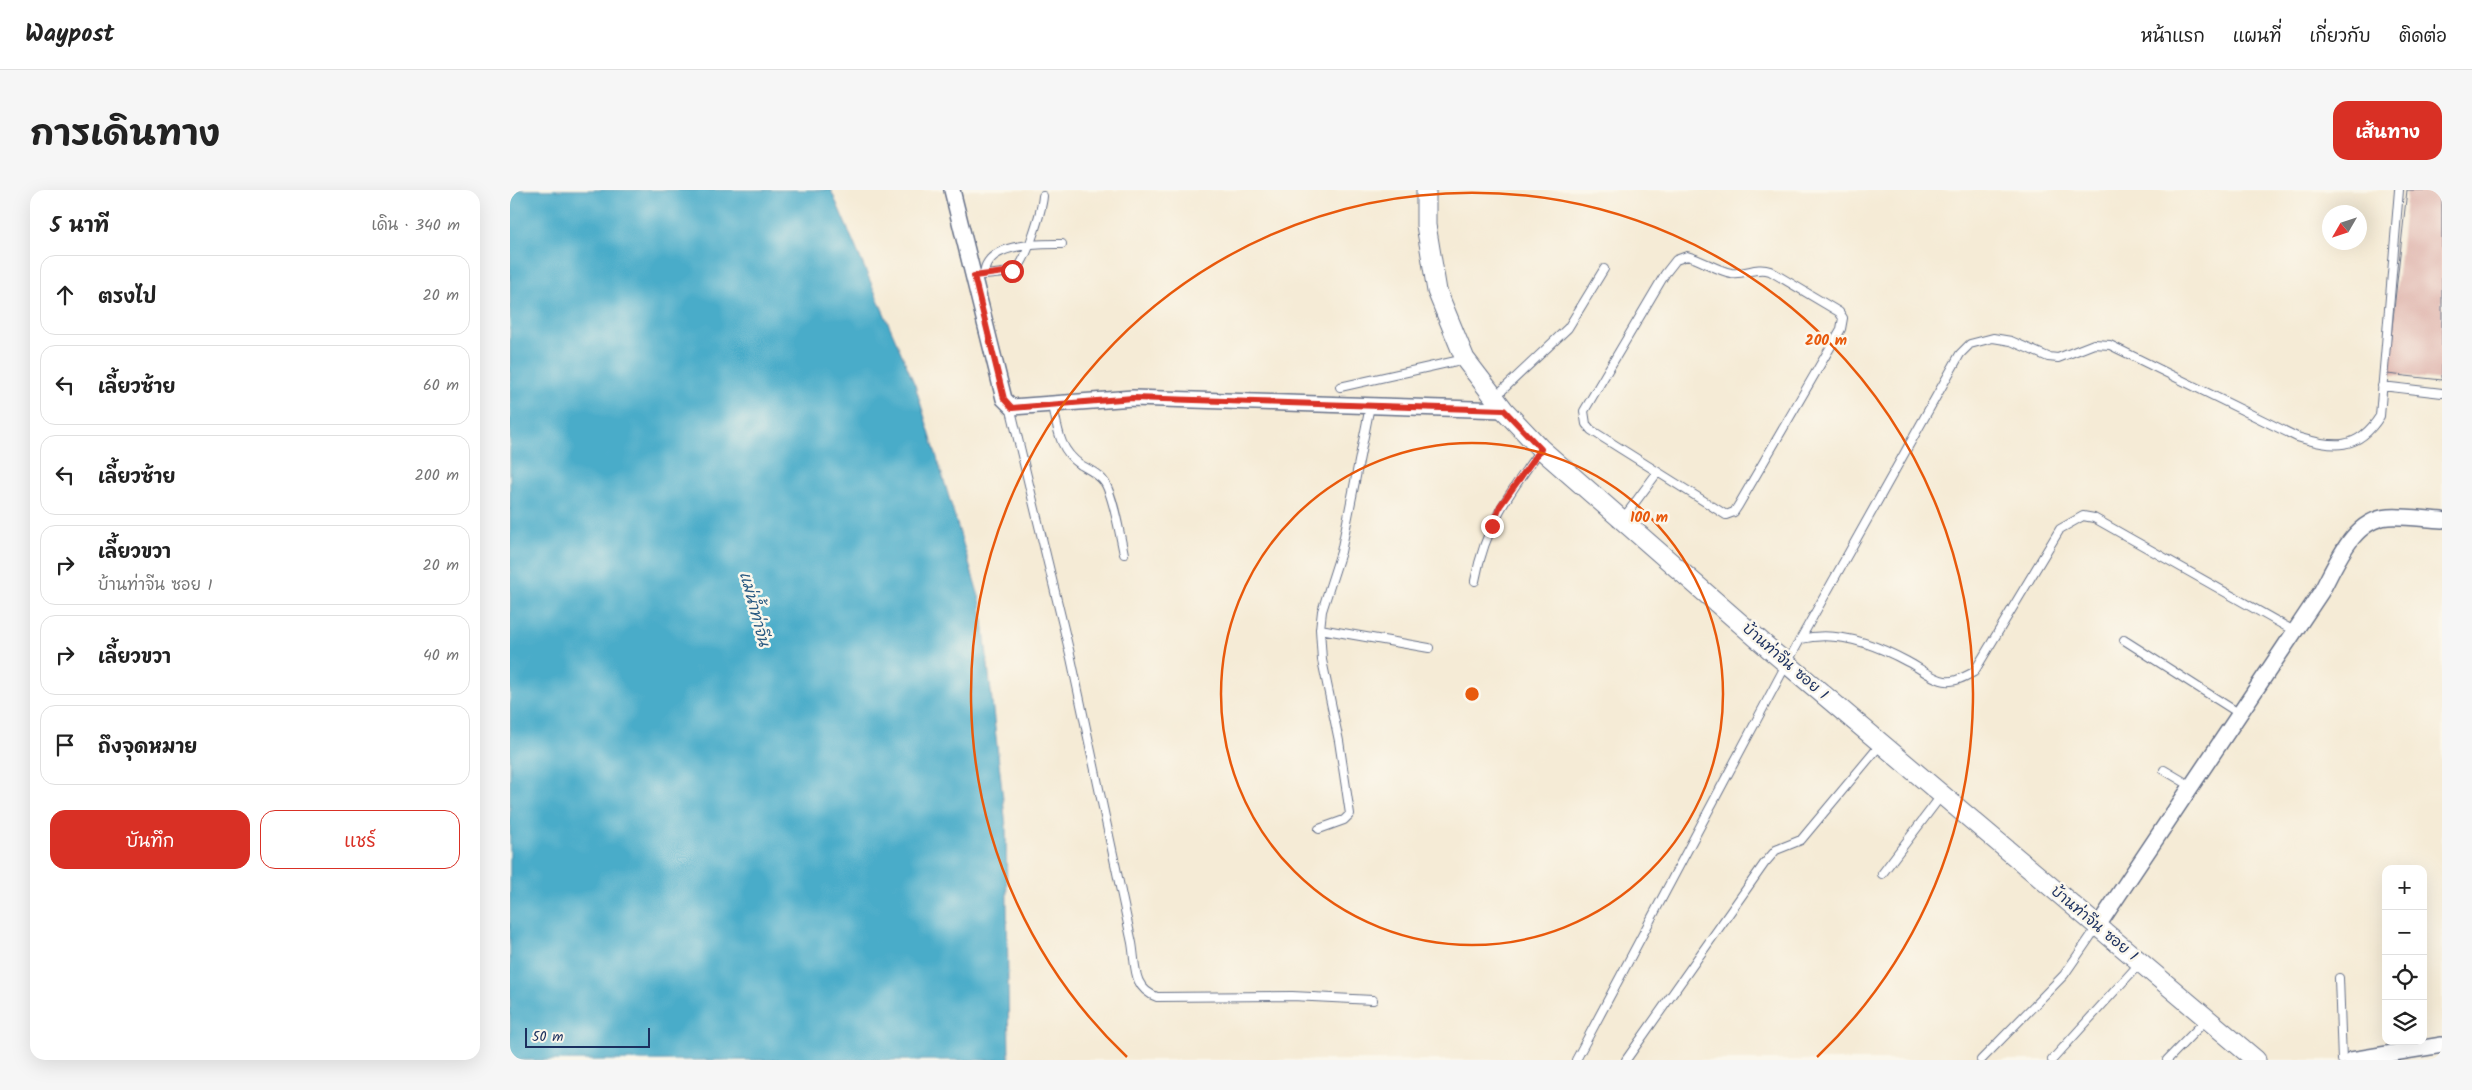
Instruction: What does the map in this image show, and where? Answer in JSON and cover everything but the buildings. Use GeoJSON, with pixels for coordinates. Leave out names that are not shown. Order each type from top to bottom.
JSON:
{"type":"FeatureCollection","features":[{"type":"Feature","properties":{"kind":"street"},"geometry":{"type":"LineString","coordinates":[[952,190],[979,275],[1004,399],[1010,406],[1053,405],[1133,398],[1370,406],[1499,404]]}},
{"type":"Feature","properties":{"kind":"street","name":"บ้านท่าจีน ซอย 1"},"geometry":{"type":"LineString","coordinates":[[1426,190],[1426,224],[1437,291],[1465,359],[1499,404],[1541,449],[1787,664],[2256,1060]]}},
{"type":"Feature","properties":{"kind":"street"},"geometry":{"type":"LineString","coordinates":[[2097,927],[2321,592],[2350,541],[2371,522],[2387,517],[2442,520]]}},
{"type":"Feature","properties":{"kind":"street"},"geometry":{"type":"LineString","coordinates":[[2352,1060],[2442,1045]]}},
{"type":"Feature","properties":{"kind":"lane"},"geometry":{"type":"LineString","coordinates":[[1576,1060],[1787,664],[1960,354],[1970,344],[1992,338],[2011,341],[2048,357],[2058,358],[2094,344],[2110,345],[2297,437],[2329,444],[2347,444],[2363,438],[2380,416],[2399,190]]}},
{"type":"Feature","properties":{"kind":"lane"},"geometry":{"type":"LineString","coordinates":[[979,275],[1016,269],[1024,260],[1039,219],[1043,196]]}},
{"type":"Feature","properties":{"kind":"lane"},"geometry":{"type":"LineString","coordinates":[[979,275],[997,254],[1016,246],[1062,244]]}},
{"type":"Feature","properties":{"kind":"lane"},"geometry":{"type":"LineString","coordinates":[[1680,257],[1694,258],[1728,272],[1738,273],[1765,269],[1841,314],[1843,323],[1841,329],[1734,512],[1723,515],[1657,473],[1590,430],[1586,424],[1584,411],[1665,274],[1676,260],[1680,257]]}},
{"type":"Feature","properties":{"kind":"lane"},"geometry":{"type":"LineString","coordinates":[[1499,404],[1568,328],[1604,270]]}},
{"type":"Feature","properties":{"kind":"lane"},"geometry":{"type":"LineString","coordinates":[[1340,388],[1465,359]]}},
{"type":"Feature","properties":{"kind":"lane"},"geometry":{"type":"LineString","coordinates":[[2382,386],[2442,393]]}},
{"type":"Feature","properties":{"kind":"lane"},"geometry":{"type":"LineString","coordinates":[[1053,405],[1060,441],[1065,449],[1071,457],[1100,476],[1108,489],[1124,554]]}},
{"type":"Feature","properties":{"kind":"lane"},"geometry":{"type":"LineString","coordinates":[[1010,406],[1071,658],[1139,985],[1146,993],[1157,997],[1292,996],[1373,1000]]}},
{"type":"Feature","properties":{"kind":"lane"},"geometry":{"type":"LineString","coordinates":[[1319,829],[1344,820],[1350,814],[1322,660],[1320,629],[1322,611],[1341,552],[1370,406]]}},
{"type":"Feature","properties":{"kind":"lane"},"geometry":{"type":"LineString","coordinates":[[1475,581],[1483,547],[1500,506],[1541,449]]}},
{"type":"Feature","properties":{"kind":"lane"},"geometry":{"type":"LineString","coordinates":[[1622,520],[1657,473]]}},
{"type":"Feature","properties":{"kind":"lane"},"geometry":{"type":"LineString","coordinates":[[1801,639],[1819,637],[1847,639],[1870,644],[1893,654],[1942,681],[1958,680],[1974,672],[2060,529],[2083,516],[2094,518],[2294,631]]}},
{"type":"Feature","properties":{"kind":"lane"},"geometry":{"type":"LineString","coordinates":[[1320,629],[1429,648]]}},
{"type":"Feature","properties":{"kind":"lane"},"geometry":{"type":"LineString","coordinates":[[2124,640],[2240,714]]}},
{"type":"Feature","properties":{"kind":"lane"},"geometry":{"type":"LineString","coordinates":[[1626,1060],[1764,864],[1776,850],[1801,840],[1881,744]]}},
{"type":"Feature","properties":{"kind":"lane"},"geometry":{"type":"LineString","coordinates":[[2164,770],[2191,786]]}},
{"type":"Feature","properties":{"kind":"lane"},"geometry":{"type":"LineString","coordinates":[[1882,874],[1942,796]]}},
{"type":"Feature","properties":{"kind":"lane"},"geometry":{"type":"LineString","coordinates":[[1982,1060],[2064,975],[2097,927]]}},
{"type":"Feature","properties":{"kind":"lane"},"geometry":{"type":"LineString","coordinates":[[2052,1060],[2140,963]]}},
{"type":"Feature","properties":{"kind":"lane"},"geometry":{"type":"LineString","coordinates":[[2339,978],[2342,1060]]}},
{"type":"Feature","properties":{"kind":"lane"},"geometry":{"type":"LineString","coordinates":[[2167,1060],[2207,1019]]}},
{"type":"Feature","properties":{"kind":"water","name":"แม่น้ำท่าจีน"},"geometry":{"type":"Polygon","coordinates":[[[510,190],[831,190],[915,385],[981,603],[1006,826],[1009,1060],[510,1060],[510,190]]]}},
{"type":"Feature","properties":{"kind":"route"},"geometry":{"type":"LineString","coordinates":[[1012,271],[974,276],[1004,399],[1012,408],[1133,398],[1504,410],[1541,449],[1500,506],[1492,526]]}}]}
